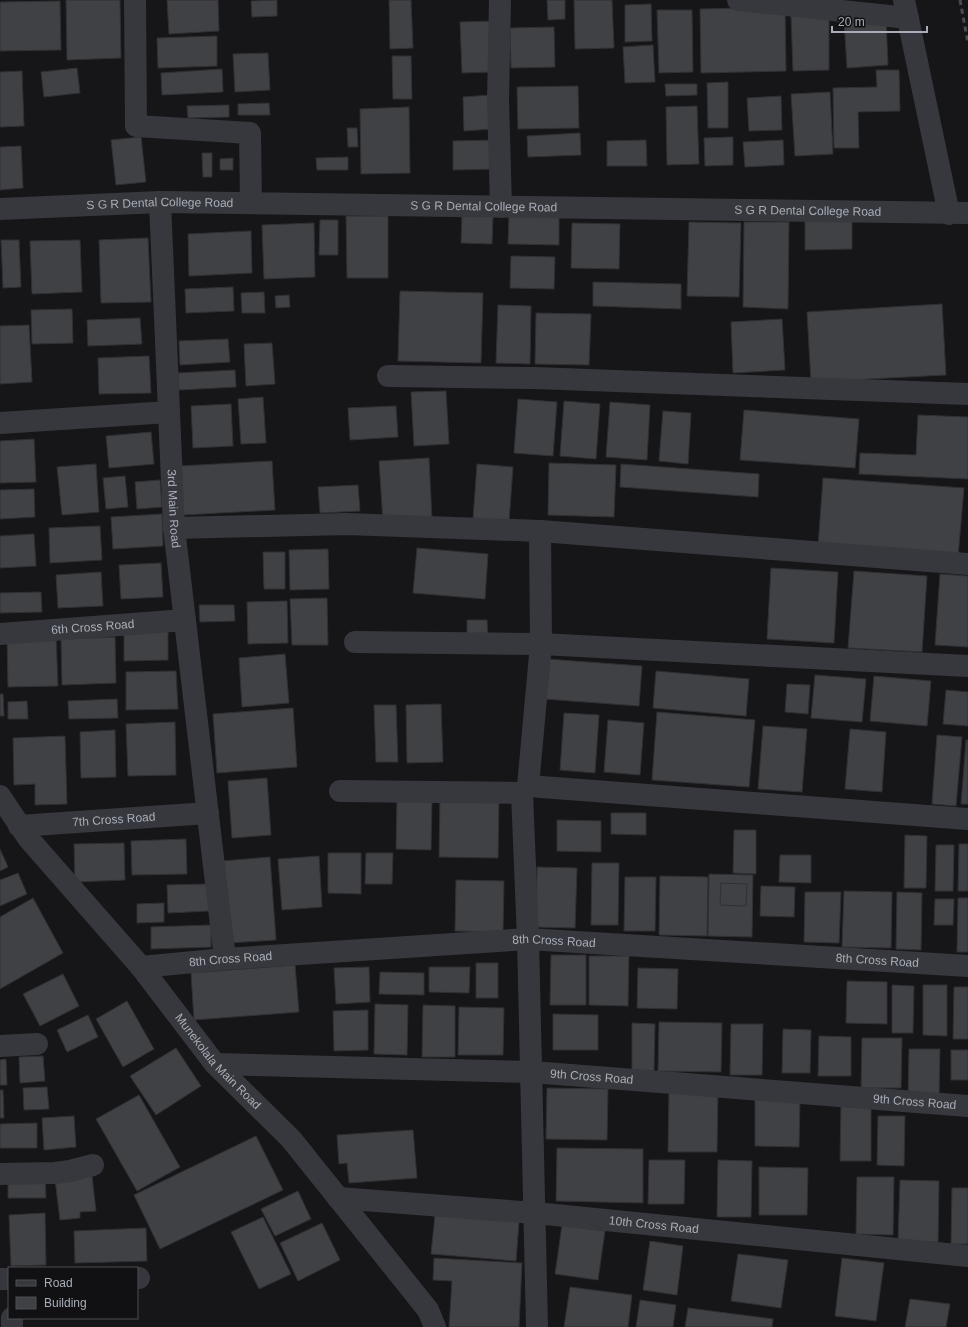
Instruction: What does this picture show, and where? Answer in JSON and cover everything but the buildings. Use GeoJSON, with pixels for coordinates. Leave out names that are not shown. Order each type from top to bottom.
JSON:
{"type":"FeatureCollection","features":[{"type":"Feature","properties":{"kind":"street"},"geometry":{"type":"LineString","coordinates":[[135,0],[136,126],[250,134],[251,203]]}},
{"type":"Feature","properties":{"kind":"street"},"geometry":{"type":"LineString","coordinates":[[500,0],[498,100],[500,207]]}},
{"type":"Feature","properties":{"kind":"street"},"geometry":{"type":"LineString","coordinates":[[738,0],[906,9],[959,214]]}},
{"type":"Feature","properties":{"kind":"street","name":"S G R Dental College Road"},"geometry":{"type":"LineString","coordinates":[[0,209],[160,202],[959,214]]}},
{"type":"Feature","properties":{"kind":"street","name":"3rd Main Road"},"geometry":{"type":"LineString","coordinates":[[160,202],[174,528],[225,959]]}},
{"type":"Feature","properties":{"kind":"street"},"geometry":{"type":"LineString","coordinates":[[388,376],[534,378],[968,394]]}},
{"type":"Feature","properties":{"kind":"street"},"geometry":{"type":"LineString","coordinates":[[0,423],[169,412]]}},
{"type":"Feature","properties":{"kind":"street"},"geometry":{"type":"LineString","coordinates":[[174,528],[347,524],[540,531],[968,564]]}},
{"type":"Feature","properties":{"kind":"street"},"geometry":{"type":"LineString","coordinates":[[537,1327],[525,790],[541,644],[540,531]]}},
{"type":"Feature","properties":{"kind":"street","name":"6th Cross Road"},"geometry":{"type":"LineString","coordinates":[[0,634],[185,620]]}},
{"type":"Feature","properties":{"kind":"street"},"geometry":{"type":"LineString","coordinates":[[355,642],[541,644],[968,666]]}},
{"type":"Feature","properties":{"kind":"street"},"geometry":{"type":"LineString","coordinates":[[340,791],[525,790],[968,819]]}},
{"type":"Feature","properties":{"kind":"street","name":"7th Cross Road"},"geometry":{"type":"LineString","coordinates":[[7,811],[208,813]]}},
{"type":"Feature","properties":{"kind":"street","name":"Munekolala Main Road"},"geometry":{"type":"LineString","coordinates":[[7,811],[28,838],[141,967],[216,1064],[291,1139],[428,1310],[435,1327]]}},
{"type":"Feature","properties":{"kind":"street","name":"8th Cross Road"},"geometry":{"type":"LineString","coordinates":[[141,967],[225,959],[528,939],[968,966]]}},
{"type":"Feature","properties":{"kind":"street"},"geometry":{"type":"LineString","coordinates":[[0,1046],[37,1044]]}},
{"type":"Feature","properties":{"kind":"street","name":"9th Cross Road"},"geometry":{"type":"LineString","coordinates":[[216,1064],[532,1072],[968,1106]]}},
{"type":"Feature","properties":{"kind":"street"},"geometry":{"type":"LineString","coordinates":[[0,1174],[55,1173],[93,1165]]}},
{"type":"Feature","properties":{"kind":"street","name":"10th Cross Road"},"geometry":{"type":"LineString","coordinates":[[338,1198],[535,1213],[968,1256]]}},
{"type":"Feature","properties":{"kind":"railway"},"geometry":{"type":"LineString","coordinates":[[960,0],[968,43]]}}]}
